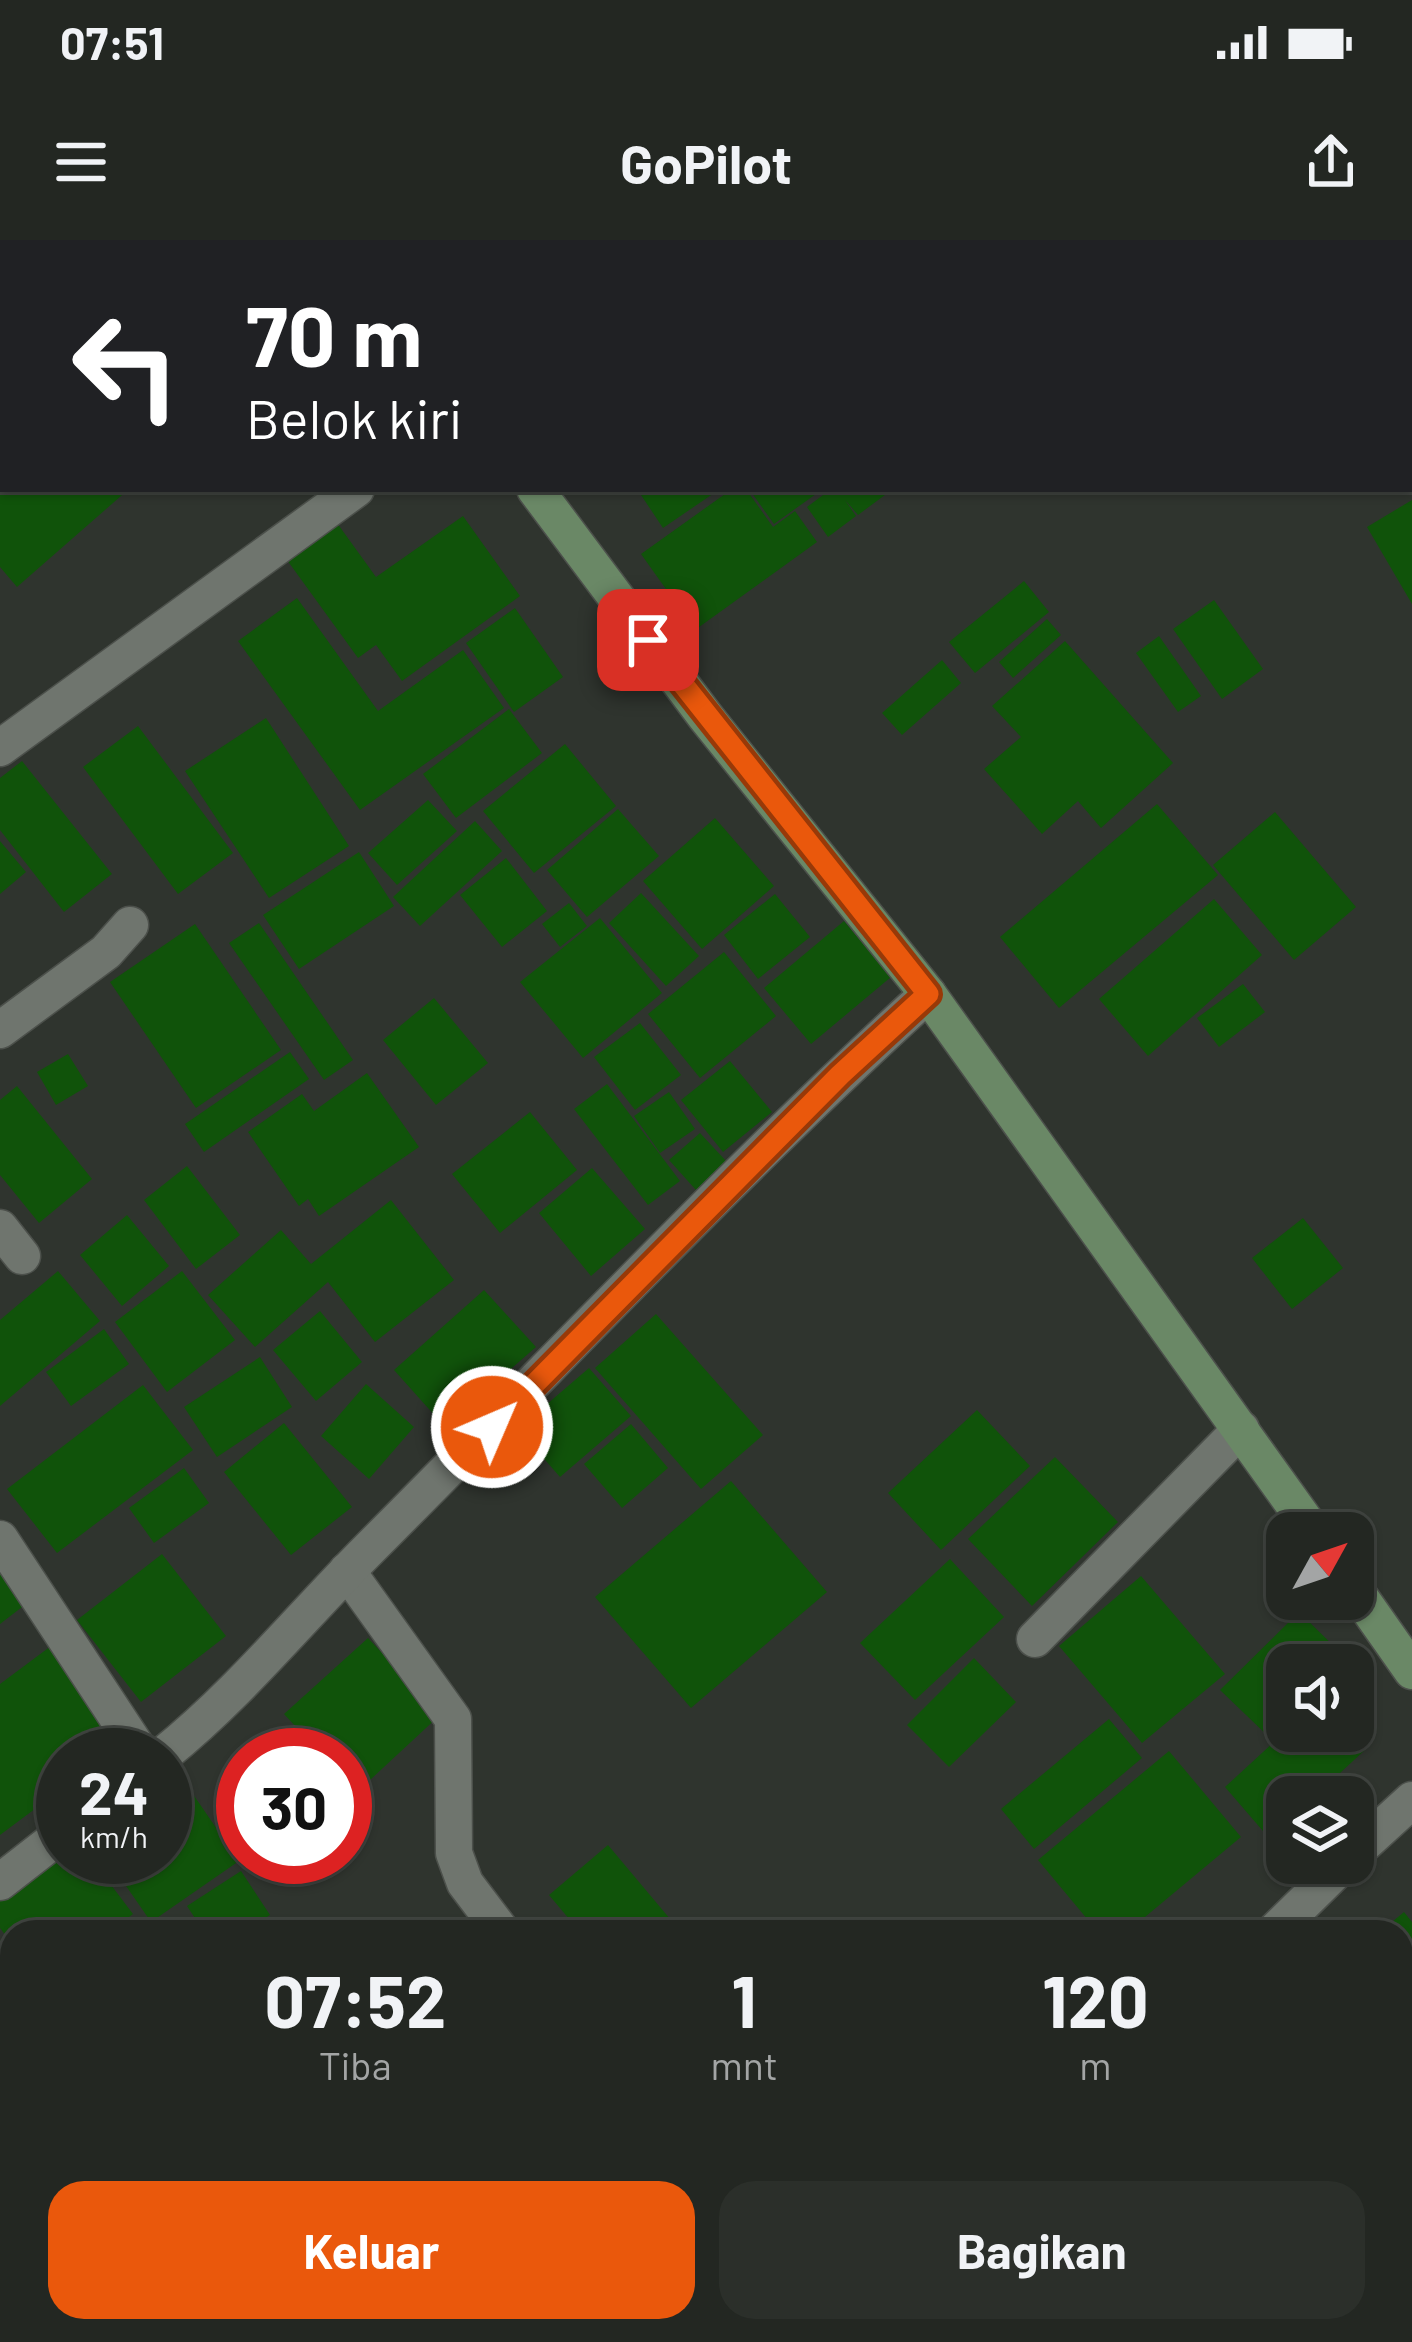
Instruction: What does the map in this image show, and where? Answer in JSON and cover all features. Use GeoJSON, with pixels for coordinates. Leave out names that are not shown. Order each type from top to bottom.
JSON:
{"type":"FeatureCollection","features":[{"type":"Feature","properties":{"kind":"street"},"geometry":{"type":"LineString","coordinates":[[1,745],[352,492]]}},
{"type":"Feature","properties":{"kind":"street"},"geometry":{"type":"LineString","coordinates":[[537,492],[705,716],[928,994],[1299,1512]]}},
{"type":"Feature","properties":{"kind":"street"},"geometry":{"type":"LineString","coordinates":[[0,1030],[106,952],[130,925]]}},
{"type":"Feature","properties":{"kind":"street"},"geometry":{"type":"LineString","coordinates":[[192,1730],[248,1681],[347,1571],[823,1091],[928,994]]}},
{"type":"Feature","properties":{"kind":"street"},"geometry":{"type":"LineString","coordinates":[[1035,1639],[1241,1429]]}},
{"type":"Feature","properties":{"kind":"street"},"geometry":{"type":"LineString","coordinates":[[0,1539],[124,1728]]}},
{"type":"Feature","properties":{"kind":"street"},"geometry":{"type":"LineString","coordinates":[[347,1571],[453,1719],[454,1853],[465,1883],[493,1920]]}},
{"type":"Feature","properties":{"kind":"street"},"geometry":{"type":"LineString","coordinates":[[1374,1617],[1412,1671]]}},
{"type":"Feature","properties":{"kind":"street"},"geometry":{"type":"LineString","coordinates":[[1374,1834],[1412,1799]]}},
{"type":"Feature","properties":{"kind":"street"},"geometry":{"type":"LineString","coordinates":[[0,1882],[36,1854]]}},
{"type":"Feature","properties":{"kind":"street"},"geometry":{"type":"LineString","coordinates":[[1286,1920],[1323,1884]]}},
{"type":"Feature","properties":{"kind":"building"},"geometry":{"type":"Polygon","coordinates":[[[0,492],[126,492],[17,587],[0,567],[0,492]]]}},
{"type":"Feature","properties":{"kind":"building"},"geometry":{"type":"Polygon","coordinates":[[[639,492],[716,492],[663,528],[639,492]]]}},
{"type":"Feature","properties":{"kind":"building"},"geometry":{"type":"Polygon","coordinates":[[[728,492],[748,492],[773,527],[795,511],[817,542],[695,630],[641,554],[728,492]]]}},
{"type":"Feature","properties":{"kind":"building"},"geometry":{"type":"Polygon","coordinates":[[[751,492],[819,492],[774,524],[751,492]]]}},
{"type":"Feature","properties":{"kind":"building"},"geometry":{"type":"Polygon","coordinates":[[[827,492],[889,492],[858,515],[845,500],[856,516],[828,537],[807,507],[827,492]]]}},
{"type":"Feature","properties":{"kind":"building"},"geometry":{"type":"Polygon","coordinates":[[[1412,500],[1412,604],[1367,527],[1412,500]]]}},
{"type":"Feature","properties":{"kind":"building"},"geometry":{"type":"Polygon","coordinates":[[[463,516],[520,596],[402,681],[376,645],[358,658],[287,560],[337,523],[376,577],[463,516]]]}},
{"type":"Feature","properties":{"kind":"building"},"geometry":{"type":"Polygon","coordinates":[[[1024,581],[1049,612],[975,673],[949,642],[1024,581]]]}},
{"type":"Feature","properties":{"kind":"building"},"geometry":{"type":"Polygon","coordinates":[[[297,598],[378,711],[463,650],[504,708],[360,810],[238,641],[297,598]]]}},
{"type":"Feature","properties":{"kind":"building"},"geometry":{"type":"Polygon","coordinates":[[[1214,600],[1263,669],[1222,699],[1173,629],[1214,600]]]}},
{"type":"Feature","properties":{"kind":"building"},"geometry":{"type":"Polygon","coordinates":[[[515,608],[563,677],[514,712],[466,643],[515,608]]]}},
{"type":"Feature","properties":{"kind":"building"},"geometry":{"type":"Polygon","coordinates":[[[1047,619],[1061,635],[1013,678],[999,662],[1047,619]]]}},
{"type":"Feature","properties":{"kind":"building"},"geometry":{"type":"Polygon","coordinates":[[[1159,636],[1201,696],[1178,712],[1136,653],[1159,636]]]}},
{"type":"Feature","properties":{"kind":"building"},"geometry":{"type":"Polygon","coordinates":[[[1065,641],[1173,763],[1101,828],[1078,801],[1042,834],[984,769],[1021,737],[992,706],[1065,641]]]}},
{"type":"Feature","properties":{"kind":"building"},"geometry":{"type":"Polygon","coordinates":[[[942,660],[961,683],[902,735],[882,713],[942,660]]]}},
{"type":"Feature","properties":{"kind":"building"},"geometry":{"type":"Polygon","coordinates":[[[509,709],[542,753],[456,818],[423,774],[509,709]]]}},
{"type":"Feature","properties":{"kind":"building"},"geometry":{"type":"Polygon","coordinates":[[[266,718],[349,846],[269,898],[185,771],[266,718]]]}},
{"type":"Feature","properties":{"kind":"building"},"geometry":{"type":"Polygon","coordinates":[[[138,726],[233,853],[178,894],[83,767],[138,726]]]}},
{"type":"Feature","properties":{"kind":"building"},"geometry":{"type":"Polygon","coordinates":[[[565,744],[616,806],[534,873],[483,811],[565,744]]]}},
{"type":"Feature","properties":{"kind":"building"},"geometry":{"type":"Polygon","coordinates":[[[22,761],[112,874],[64,912],[0,830],[0,778],[22,761]]]}},
{"type":"Feature","properties":{"kind":"building"},"geometry":{"type":"Polygon","coordinates":[[[428,800],[457,831],[397,885],[368,853],[428,800]]]}},
{"type":"Feature","properties":{"kind":"building"},"geometry":{"type":"Polygon","coordinates":[[[1157,804],[1218,875],[1059,1008],[1000,937],[1157,804]]]}},
{"type":"Feature","properties":{"kind":"building"},"geometry":{"type":"Polygon","coordinates":[[[618,809],[659,856],[587,917],[547,870],[618,809]]]}},
{"type":"Feature","properties":{"kind":"building"},"geometry":{"type":"Polygon","coordinates":[[[1275,812],[1356,907],[1294,960],[1213,865],[1275,812]]]}},
{"type":"Feature","properties":{"kind":"building"},"geometry":{"type":"Polygon","coordinates":[[[715,818],[774,886],[702,949],[643,881],[715,818]]]}},
{"type":"Feature","properties":{"kind":"building"},"geometry":{"type":"Polygon","coordinates":[[[475,821],[502,851],[420,926],[393,897],[475,821]]]}},
{"type":"Feature","properties":{"kind":"building"},"geometry":{"type":"Polygon","coordinates":[[[0,841],[26,872],[0,894],[0,841]]]}},
{"type":"Feature","properties":{"kind":"building"},"geometry":{"type":"Polygon","coordinates":[[[359,852],[394,906],[299,969],[263,915],[359,852]]]}},
{"type":"Feature","properties":{"kind":"building"},"geometry":{"type":"Polygon","coordinates":[[[506,858],[547,911],[502,947],[460,895],[506,858]]]}},
{"type":"Feature","properties":{"kind":"building"},"geometry":{"type":"Polygon","coordinates":[[[641,893],[699,956],[666,986],[609,923],[641,893]]]}},
{"type":"Feature","properties":{"kind":"building"},"geometry":{"type":"Polygon","coordinates":[[[775,894],[810,937],[758,979],[724,935],[775,894]]]}},
{"type":"Feature","properties":{"kind":"building"},"geometry":{"type":"Polygon","coordinates":[[[1214,899],[1262,955],[1148,1056],[1099,999],[1214,899]]]}},
{"type":"Feature","properties":{"kind":"building"},"geometry":{"type":"Polygon","coordinates":[[[569,903],[587,926],[560,947],[542,924],[569,903]]]}},
{"type":"Feature","properties":{"kind":"building"},"geometry":{"type":"Polygon","coordinates":[[[600,918],[662,993],[583,1058],[520,982],[600,918]]]}},
{"type":"Feature","properties":{"kind":"building"},"geometry":{"type":"Polygon","coordinates":[[[844,921],[891,977],[811,1044],[764,988],[844,921]]]}},
{"type":"Feature","properties":{"kind":"building"},"geometry":{"type":"Polygon","coordinates":[[[259,923],[353,1060],[324,1080],[229,943],[259,923]]]}},
{"type":"Feature","properties":{"kind":"building"},"geometry":{"type":"Polygon","coordinates":[[[195,924],[281,1050],[196,1108],[110,982],[195,924]]]}},
{"type":"Feature","properties":{"kind":"building"},"geometry":{"type":"Polygon","coordinates":[[[724,952],[776,1016],[700,1078],[648,1014],[724,952]]]}},
{"type":"Feature","properties":{"kind":"building"},"geometry":{"type":"Polygon","coordinates":[[[1243,984],[1265,1012],[1219,1047],[1197,1018],[1243,984]]]}},
{"type":"Feature","properties":{"kind":"building"},"geometry":{"type":"Polygon","coordinates":[[[434,998],[488,1063],[436,1105],[383,1040],[434,998]]]}},
{"type":"Feature","properties":{"kind":"building"},"geometry":{"type":"Polygon","coordinates":[[[640,1023],[681,1075],[635,1110],[594,1057],[640,1023]]]}},
{"type":"Feature","properties":{"kind":"building"},"geometry":{"type":"Polygon","coordinates":[[[290,1052],[309,1079],[204,1152],[185,1124],[290,1052]]]}},
{"type":"Feature","properties":{"kind":"building"},"geometry":{"type":"Polygon","coordinates":[[[68,1054],[88,1086],[56,1105],[37,1072],[68,1054]]]}},
{"type":"Feature","properties":{"kind":"building"},"geometry":{"type":"Polygon","coordinates":[[[730,1061],[772,1112],[723,1152],[681,1100],[730,1061]]]}},
{"type":"Feature","properties":{"kind":"building"},"geometry":{"type":"Polygon","coordinates":[[[367,1073],[419,1147],[319,1216],[308,1199],[299,1206],[248,1132],[302,1094],[314,1111],[367,1073]]]}},
{"type":"Feature","properties":{"kind":"building"},"geometry":{"type":"Polygon","coordinates":[[[607,1084],[680,1181],[648,1205],[574,1109],[607,1084]]]}},
{"type":"Feature","properties":{"kind":"building"},"geometry":{"type":"Polygon","coordinates":[[[17,1086],[92,1179],[39,1223],[0,1175],[0,1100],[17,1086]]]}},
{"type":"Feature","properties":{"kind":"building"},"geometry":{"type":"Polygon","coordinates":[[[669,1092],[695,1129],[660,1153],[634,1116],[669,1092]]]}},
{"type":"Feature","properties":{"kind":"building"},"geometry":{"type":"Polygon","coordinates":[[[530,1112],[577,1170],[500,1233],[452,1174],[530,1112]]]}},
{"type":"Feature","properties":{"kind":"building"},"geometry":{"type":"Polygon","coordinates":[[[700,1133],[727,1162],[696,1190],[669,1160],[700,1133]]]}},
{"type":"Feature","properties":{"kind":"building"},"geometry":{"type":"Polygon","coordinates":[[[187,1166],[240,1235],[196,1269],[144,1200],[187,1166]]]}},
{"type":"Feature","properties":{"kind":"building"},"geometry":{"type":"Polygon","coordinates":[[[592,1168],[645,1229],[591,1276],[539,1213],[592,1168]]]}},
{"type":"Feature","properties":{"kind":"building"},"geometry":{"type":"Polygon","coordinates":[[[391,1200],[454,1280],[375,1342],[328,1282],[255,1347],[208,1295],[281,1230],[311,1264],[391,1200]]]}},
{"type":"Feature","properties":{"kind":"building"},"geometry":{"type":"Polygon","coordinates":[[[127,1215],[169,1266],[122,1306],[80,1255],[127,1215]]]}},
{"type":"Feature","properties":{"kind":"building"},"geometry":{"type":"Polygon","coordinates":[[[1303,1218],[1343,1268],[1292,1309],[1252,1258],[1303,1218]]]}},
{"type":"Feature","properties":{"kind":"building"},"geometry":{"type":"Polygon","coordinates":[[[58,1271],[100,1321],[0,1406],[0,1320],[58,1271]]]}},
{"type":"Feature","properties":{"kind":"building"},"geometry":{"type":"Polygon","coordinates":[[[182,1271],[235,1340],[167,1392],[115,1322],[182,1271]]]}},
{"type":"Feature","properties":{"kind":"building"},"geometry":{"type":"Polygon","coordinates":[[[484,1290],[536,1347],[445,1427],[394,1370],[484,1290]]]}},
{"type":"Feature","properties":{"kind":"building"},"geometry":{"type":"Polygon","coordinates":[[[320,1311],[362,1362],[316,1401],[273,1350],[320,1311]]]}},
{"type":"Feature","properties":{"kind":"building"},"geometry":{"type":"Polygon","coordinates":[[[656,1314],[763,1435],[701,1489],[595,1368],[656,1314]]]}},
{"type":"Feature","properties":{"kind":"building"},"geometry":{"type":"Polygon","coordinates":[[[104,1329],[129,1364],[71,1406],[46,1372],[104,1329]]]}},
{"type":"Feature","properties":{"kind":"building"},"geometry":{"type":"Polygon","coordinates":[[[260,1357],[292,1407],[217,1457],[184,1407],[260,1357]]]}},
{"type":"Feature","properties":{"kind":"building"},"geometry":{"type":"Polygon","coordinates":[[[589,1368],[631,1416],[560,1477],[518,1429],[589,1368]]]}},
{"type":"Feature","properties":{"kind":"building"},"geometry":{"type":"Polygon","coordinates":[[[366,1384],[414,1427],[369,1479],[321,1436],[366,1384]]]}},
{"type":"Feature","properties":{"kind":"building"},"geometry":{"type":"Polygon","coordinates":[[[143,1385],[193,1450],[57,1553],[7,1489],[143,1385]]]}},
{"type":"Feature","properties":{"kind":"building"},"geometry":{"type":"Polygon","coordinates":[[[977,1410],[1030,1466],[941,1550],[888,1493],[977,1410]]]}},
{"type":"Feature","properties":{"kind":"building"},"geometry":{"type":"Polygon","coordinates":[[[284,1423],[352,1507],[291,1555],[224,1472],[284,1423]]]}},
{"type":"Feature","properties":{"kind":"building"},"geometry":{"type":"Polygon","coordinates":[[[631,1424],[668,1468],[622,1508],[584,1464],[631,1424]]]}},
{"type":"Feature","properties":{"kind":"building"},"geometry":{"type":"Polygon","coordinates":[[[1055,1457],[1118,1522],[1032,1606],[968,1539],[1055,1457]]]}},
{"type":"Feature","properties":{"kind":"building"},"geometry":{"type":"Polygon","coordinates":[[[184,1468],[209,1503],[154,1543],[129,1508],[184,1468]]]}},
{"type":"Feature","properties":{"kind":"building"},"geometry":{"type":"Polygon","coordinates":[[[731,1481],[827,1592],[691,1708],[595,1597],[731,1481]]]}},
{"type":"Feature","properties":{"kind":"building"},"geometry":{"type":"Polygon","coordinates":[[[162,1554],[226,1636],[141,1702],[77,1620],[162,1554]]]}},
{"type":"Feature","properties":{"kind":"building"},"geometry":{"type":"Polygon","coordinates":[[[950,1559],[1004,1617],[915,1700],[860,1643],[950,1559]]]}},
{"type":"Feature","properties":{"kind":"building"},"geometry":{"type":"Polygon","coordinates":[[[0,1570],[26,1604],[0,1624],[0,1570]]]}},
{"type":"Feature","properties":{"kind":"building"},"geometry":{"type":"Polygon","coordinates":[[[1141,1576],[1225,1674],[1142,1743],[1059,1646],[1141,1576]]]}},
{"type":"Feature","properties":{"kind":"building"},"geometry":{"type":"Polygon","coordinates":[[[1291,1620],[1307,1620],[1332,1644],[1267,1644],[1291,1620]]]}},
{"type":"Feature","properties":{"kind":"building"},"geometry":{"type":"Polygon","coordinates":[[[368,1638],[440,1715],[372,1778],[372,1728],[297,1728],[284,1714],[368,1638]]]}},
{"type":"Feature","properties":{"kind":"building"},"geometry":{"type":"Polygon","coordinates":[[[1266,1645],[1266,1734],[1220,1690],[1266,1645]]]}},
{"type":"Feature","properties":{"kind":"building"},"geometry":{"type":"Polygon","coordinates":[[[51,1646],[113,1728],[36,1728],[36,1808],[0,1835],[0,1684],[51,1646]]]}},
{"type":"Feature","properties":{"kind":"building"},"geometry":{"type":"Polygon","coordinates":[[[974,1658],[1016,1702],[949,1767],[907,1725],[974,1658]]]}},
{"type":"Feature","properties":{"kind":"building"},"geometry":{"type":"Polygon","coordinates":[[[1109,1719],[1142,1758],[1034,1849],[1001,1809],[1109,1719]]]}},
{"type":"Feature","properties":{"kind":"building"},"geometry":{"type":"Polygon","coordinates":[[[1266,1749],[1363,1752],[1337,1776],[1266,1776],[1266,1835],[1225,1787],[1266,1749]]]}},
{"type":"Feature","properties":{"kind":"building"},"geometry":{"type":"Polygon","coordinates":[[[1169,1751],[1241,1837],[1141,1920],[1088,1920],[1038,1860],[1169,1751]]]}},
{"type":"Feature","properties":{"kind":"building"},"geometry":{"type":"Polygon","coordinates":[[[192,1793],[216,1828],[216,1877],[150,1920],[125,1884],[192,1884],[192,1793]]]}},
{"type":"Feature","properties":{"kind":"building"},"geometry":{"type":"Polygon","coordinates":[[[608,1845],[671,1920],[570,1920],[549,1895],[608,1845]]]}},
{"type":"Feature","properties":{"kind":"building"},"geometry":{"type":"Polygon","coordinates":[[[36,1871],[36,1884],[110,1884],[133,1914],[125,1920],[0,1920],[0,1898],[36,1871]]]}},
{"type":"Feature","properties":{"kind":"building"},"geometry":{"type":"Polygon","coordinates":[[[221,1884],[250,1884],[270,1915],[262,1920],[196,1920],[187,1906],[221,1884]]]}},
{"type":"Feature","properties":{"kind":"route"},"geometry":{"type":"LineString","coordinates":[[492,1427],[840,1075],[928,994],[648,640]]}}]}
